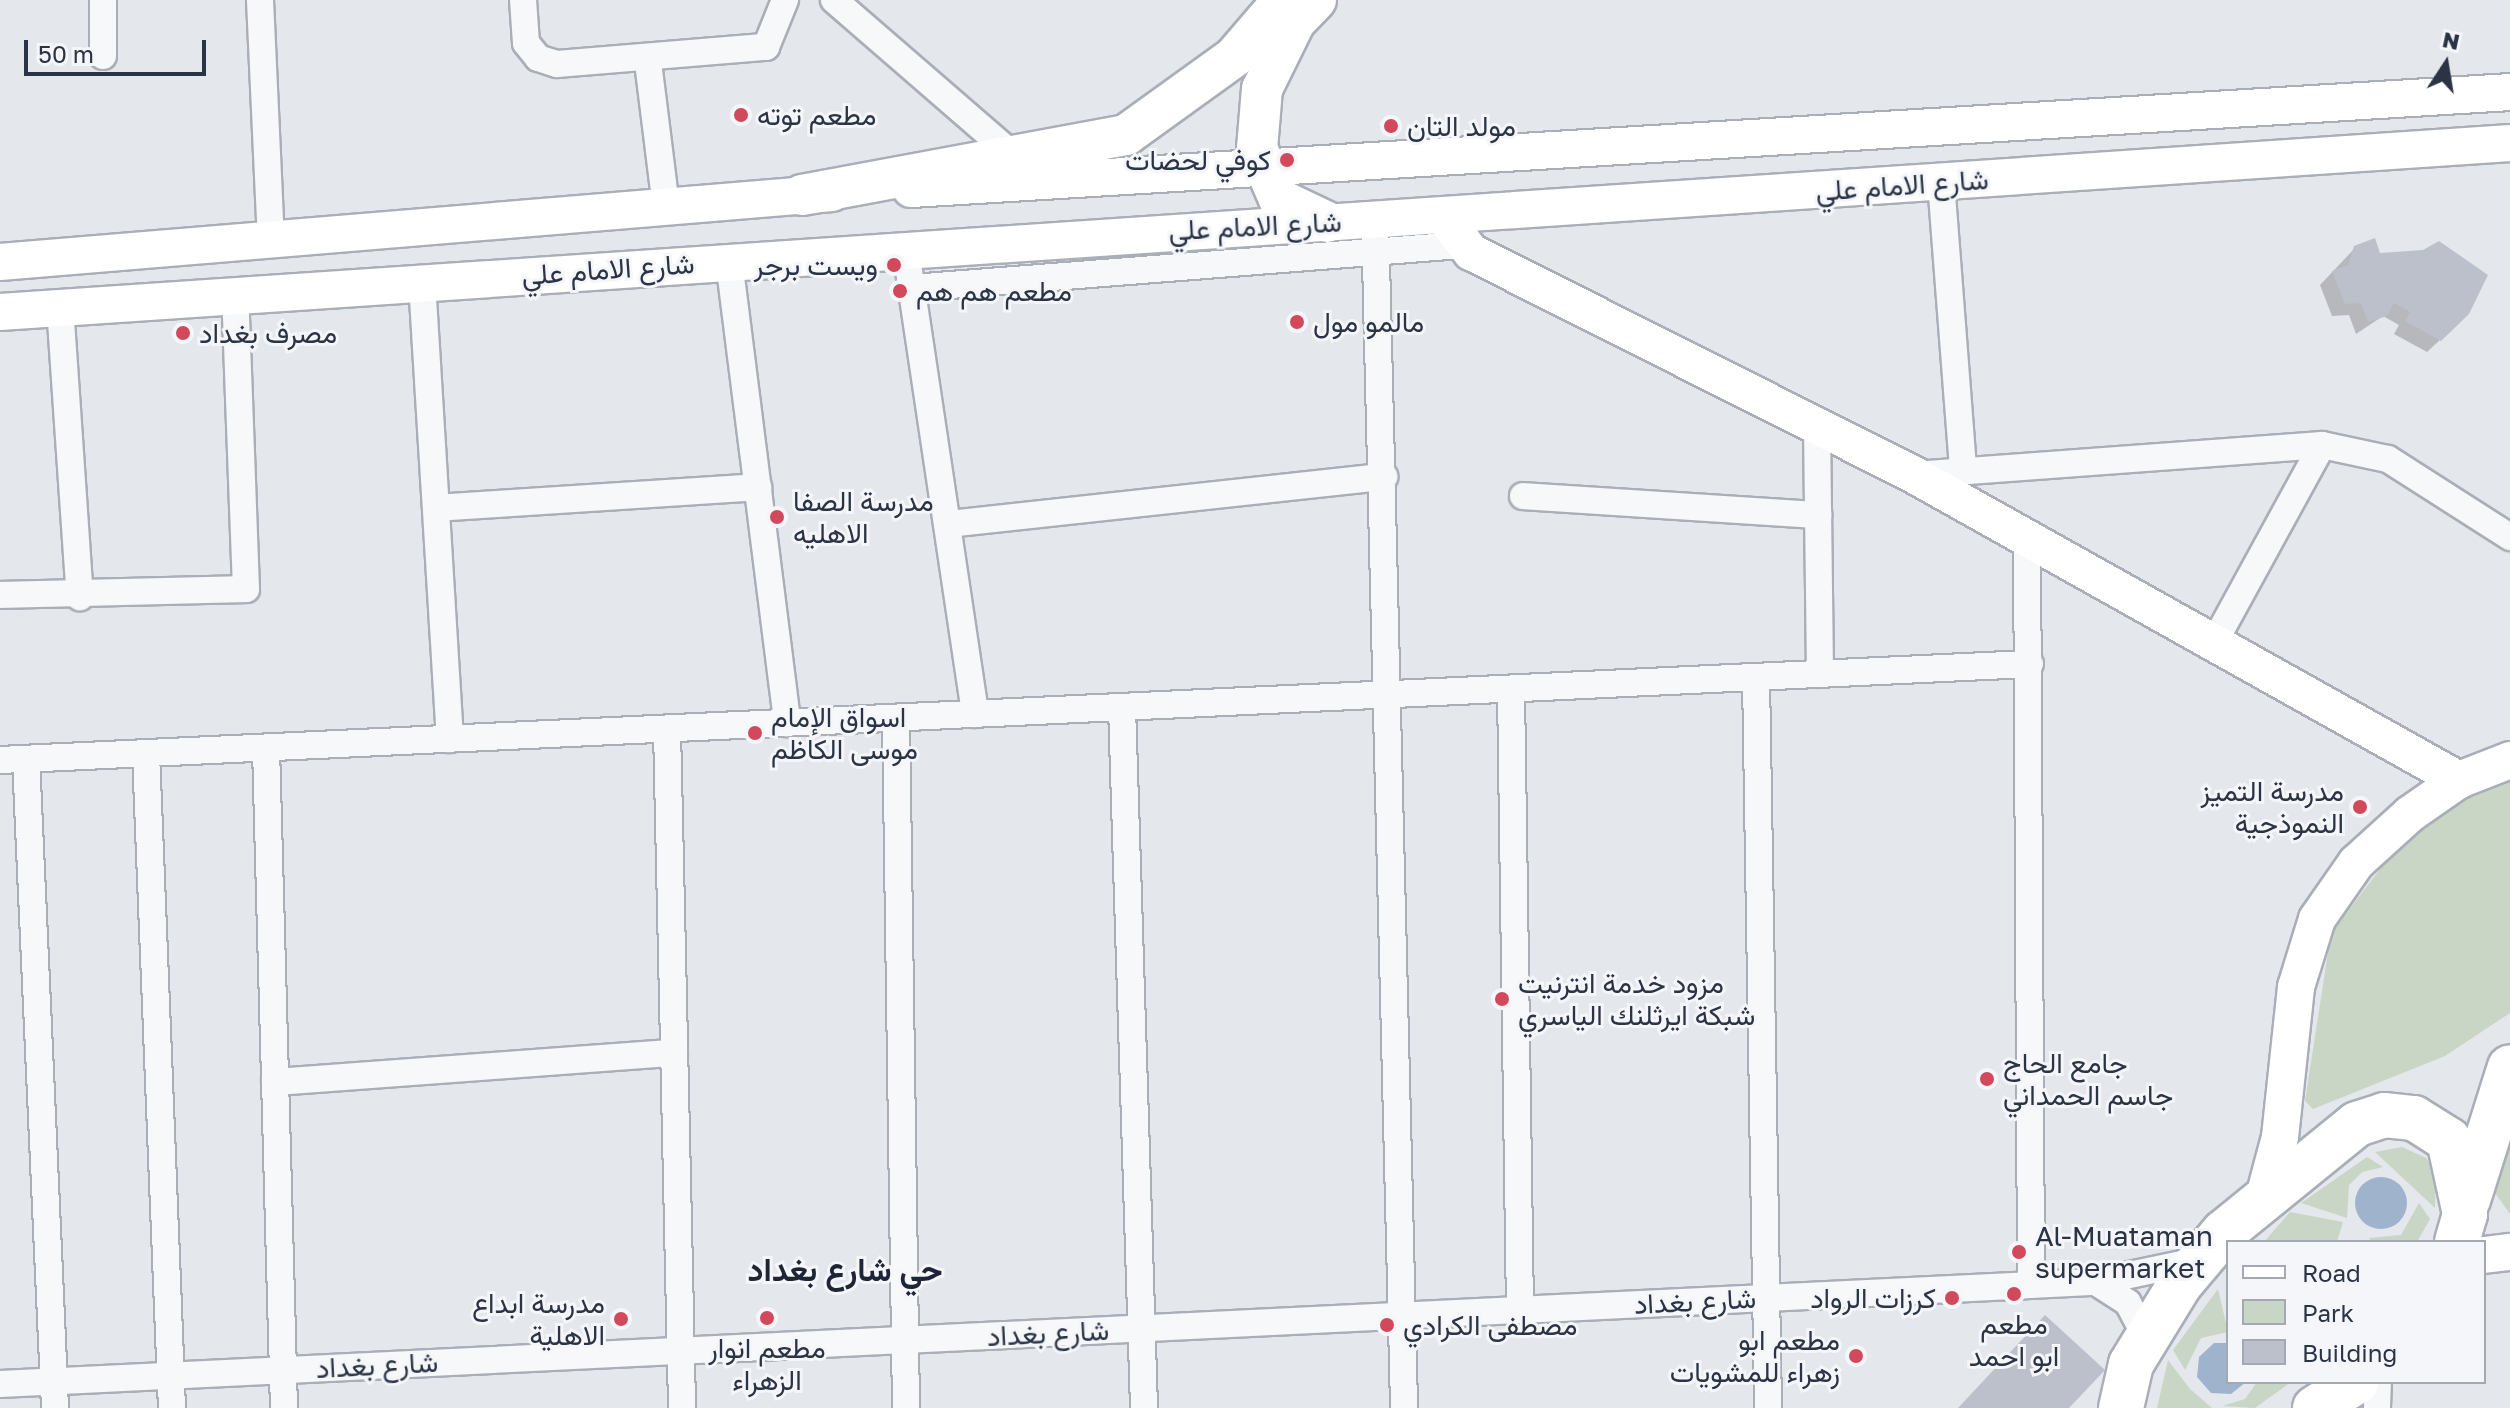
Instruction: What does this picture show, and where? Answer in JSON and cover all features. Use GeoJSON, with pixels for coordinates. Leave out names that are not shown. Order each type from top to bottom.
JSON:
{"type":"FeatureCollection","features":[{"type":"Feature","properties":{"kind":"highway"},"geometry":{"type":"LineString","coordinates":[[2461,1228],[2510,1067]]}},
{"type":"Feature","properties":{"kind":"highway"},"geometry":{"type":"LineString","coordinates":[[2100,1408],[2201,1260],[2264,1197],[2335,1139],[2384,1115],[2414,1118],[2449,1140],[2461,1228]]}},
{"type":"Feature","properties":{"kind":"highway"},"geometry":{"type":"LineString","coordinates":[[2121,1408],[2138,1350]]}},
{"type":"Feature","properties":{"kind":"highway"},"geometry":{"type":"LineString","coordinates":[[2315,1408],[2353,1384]]}},
{"type":"Feature","properties":{"kind":"main road","name":"شارع الامام علي"},"geometry":{"type":"LineString","coordinates":[[802,195],[1012,154],[1102,141],[1148,125],[1234,57],[1283,0]]}},
{"type":"Feature","properties":{"kind":"main road"},"geometry":{"type":"LineString","coordinates":[[1316,0],[1295,22],[1262,89],[1256,118],[1261,171],[1279,199],[1327,222]]}},
{"type":"Feature","properties":{"kind":"main road","name":"شارع الامام علي"},"geometry":{"type":"LineString","coordinates":[[0,262],[802,195],[1261,171],[2510,92]]}},
{"type":"Feature","properties":{"kind":"main road","name":"شارع الامام علي"},"geometry":{"type":"LineString","coordinates":[[0,312],[1327,222],[1375,235],[1452,230],[1941,182],[2510,143]]}},
{"type":"Feature","properties":{"kind":"main road"},"geometry":{"type":"LineString","coordinates":[[1110,178],[1131,182],[1148,203],[1133,227],[1110,235]]}},
{"type":"Feature","properties":{"kind":"main road"},"geometry":{"type":"LineString","coordinates":[[1452,230],[2216,639],[2459,780]]}},
{"type":"Feature","properties":{"kind":"main road"},"geometry":{"type":"LineString","coordinates":[[2264,1197],[2280,1137],[2296,987],[2317,919],[2356,863],[2459,780],[2510,760]]}},
{"type":"Feature","properties":{"kind":"main road"},"geometry":{"type":"LineString","coordinates":[[2486,1255],[2510,1252]]}},
{"type":"Feature","properties":{"kind":"street"},"geometry":{"type":"LineString","coordinates":[[103,0],[103,56]]}},
{"type":"Feature","properties":{"kind":"street"},"geometry":{"type":"LineString","coordinates":[[260,0],[271,240]]}},
{"type":"Feature","properties":{"kind":"street"},"geometry":{"type":"LineString","coordinates":[[523,0],[526,43],[538,58],[648,62],[766,47],[785,0]]}},
{"type":"Feature","properties":{"kind":"street"},"geometry":{"type":"LineString","coordinates":[[834,0],[1012,154]]}},
{"type":"Feature","properties":{"kind":"street"},"geometry":{"type":"LineString","coordinates":[[648,62],[666,207]]}},
{"type":"Feature","properties":{"kind":"street"},"geometry":{"type":"LineString","coordinates":[[1941,182],[1963,470]]}},
{"type":"Feature","properties":{"kind":"street"},"geometry":{"type":"LineString","coordinates":[[912,288],[1375,235],[1384,477],[1385,695],[1404,1315],[1404,1408]]}},
{"type":"Feature","properties":{"kind":"street"},"geometry":{"type":"LineString","coordinates":[[906,249],[975,714]]}},
{"type":"Feature","properties":{"kind":"street"},"geometry":{"type":"LineString","coordinates":[[729,261],[787,723]]}},
{"type":"Feature","properties":{"kind":"street"},"geometry":{"type":"LineString","coordinates":[[422,282],[450,739]]}},
{"type":"Feature","properties":{"kind":"street"},"geometry":{"type":"LineString","coordinates":[[0,595],[80,597],[246,589],[235,294]]}},
{"type":"Feature","properties":{"kind":"street"},"geometry":{"type":"LineString","coordinates":[[60,306],[80,597]]}},
{"type":"Feature","properties":{"kind":"street"},"geometry":{"type":"LineString","coordinates":[[1817,427],[1820,674]]}},
{"type":"Feature","properties":{"kind":"street"},"geometry":{"type":"LineString","coordinates":[[2216,639],[2322,445]]}},
{"type":"Feature","properties":{"kind":"street"},"geometry":{"type":"LineString","coordinates":[[1914,475],[2322,445],[2388,459],[2510,537]]}},
{"type":"Feature","properties":{"kind":"street"},"geometry":{"type":"LineString","coordinates":[[949,524],[1384,477]]}},
{"type":"Feature","properties":{"kind":"street"},"geometry":{"type":"LineString","coordinates":[[436,508],[758,487]]}},
{"type":"Feature","properties":{"kind":"street"},"geometry":{"type":"LineString","coordinates":[[1523,496],[1818,515]]}},
{"type":"Feature","properties":{"kind":"street"},"geometry":{"type":"LineString","coordinates":[[2027,536],[2031,1285]]}},
{"type":"Feature","properties":{"kind":"street"},"geometry":{"type":"LineString","coordinates":[[55,1408],[13,760],[2030,664]]}},
{"type":"Feature","properties":{"kind":"street"},"geometry":{"type":"LineString","coordinates":[[1756,677],[1768,1408]]}},
{"type":"Feature","properties":{"kind":"street"},"geometry":{"type":"LineString","coordinates":[[1511,689],[1520,1310]]}},
{"type":"Feature","properties":{"kind":"street"},"geometry":{"type":"LineString","coordinates":[[1122,707],[1144,1408]]}},
{"type":"Feature","properties":{"kind":"street"},"geometry":{"type":"LineString","coordinates":[[896,718],[906,1408]]}},
{"type":"Feature","properties":{"kind":"street"},"geometry":{"type":"LineString","coordinates":[[667,729],[682,1408]]}},
{"type":"Feature","properties":{"kind":"street"},"geometry":{"type":"LineString","coordinates":[[266,748],[284,1408]]}},
{"type":"Feature","properties":{"kind":"street"},"geometry":{"type":"LineString","coordinates":[[146,753],[172,1408]]}},
{"type":"Feature","properties":{"kind":"street"},"geometry":{"type":"LineString","coordinates":[[275,1082],[674,1053]]}},
{"type":"Feature","properties":{"kind":"street","name":"شارع بغداد"},"geometry":{"type":"LineString","coordinates":[[0,1384],[2096,1282],[2201,1260]]}},
{"type":"Feature","properties":{"kind":"street"},"geometry":{"type":"LineString","coordinates":[[2096,1282],[2128,1303],[2138,1350]]}},
{"type":"Feature","properties":{"kind":"street"},"geometry":{"type":"LineString","coordinates":[[2377,1408],[2378,1384]]}},
{"type":"Feature","properties":{"kind":"green space"},"geometry":{"type":"Polygon","coordinates":[[[2510,777],[2510,1013],[2445,1056],[2313,1109],[2305,1101],[2331,933],[2400,843],[2457,796],[2510,777]]]}},
{"type":"Feature","properties":{"kind":"green space"},"geometry":{"type":"Polygon","coordinates":[[[2510,1117],[2510,1214],[2495,1193],[2493,1165],[2510,1117]]]}},
{"type":"Feature","properties":{"kind":"green space"},"geometry":{"type":"Polygon","coordinates":[[[2402,1147],[2426,1158],[2436,1173],[2435,1208],[2375,1152],[2402,1147]]]}},
{"type":"Feature","properties":{"kind":"green space"},"geometry":{"type":"Polygon","coordinates":[[[2367,1157],[2383,1167],[2362,1172],[2349,1185],[2347,1218],[2301,1203],[2367,1157]]]}},
{"type":"Feature","properties":{"kind":"green space"},"geometry":{"type":"Polygon","coordinates":[[[2419,1203],[2430,1219],[2418,1240],[2369,1238],[2401,1235],[2419,1203]]]}},
{"type":"Feature","properties":{"kind":"green space"},"geometry":{"type":"Polygon","coordinates":[[[2290,1212],[2343,1222],[2338,1240],[2266,1240],[2290,1212]]]}},
{"type":"Feature","properties":{"kind":"green space"},"geometry":{"type":"Polygon","coordinates":[[[2218,1289],[2226,1332],[2201,1338],[2185,1370],[2173,1350],[2218,1289]]]}},
{"type":"Feature","properties":{"kind":"green space"},"geometry":{"type":"Polygon","coordinates":[[[2168,1360],[2190,1389],[2212,1408],[2157,1408],[2168,1360]]]}},
{"type":"Feature","properties":{"kind":"green space"},"geometry":{"type":"Polygon","coordinates":[[[2256,1384],[2288,1384],[2255,1408],[2222,1406],[2245,1399],[2256,1384]]]}},
{"type":"Feature","properties":{"kind":"water"},"geometry":{"type":"Polygon","coordinates":[[[2381,1177],[2399,1185],[2407,1203],[2399,1221],[2381,1229],[2363,1221],[2355,1203],[2363,1185],[2381,1177]]]}},
{"type":"Feature","properties":{"kind":"water"},"geometry":{"type":"Polygon","coordinates":[[[2214,1343],[2226,1343],[2226,1384],[2244,1384],[2231,1394],[2211,1393],[2197,1377],[2199,1357],[2214,1343]]]}},
{"type":"Feature","properties":{"kind":"building"},"geometry":{"type":"Polygon","coordinates":[[[2375,238],[2380,253],[2423,250],[2439,241],[2488,275],[2469,314],[2441,341],[2405,321],[2410,312],[2394,303],[2387,316],[2368,322],[2361,303],[2345,304],[2332,271],[2348,265],[2354,246],[2375,238]]]}},
{"type":"Feature","properties":{"kind":"building"},"geometry":{"type":"Polygon","coordinates":[[[2045,1315],[2105,1370],[2069,1408],[1958,1408],[2045,1315]]]}},
{"type":"Feature","properties":{"kind":"place","name":"مطعم توته"},"geometry":{"type":"Point","coordinates":[741,115]}},
{"type":"Feature","properties":{"kind":"place","name":"مولد التان"},"geometry":{"type":"Point","coordinates":[1391,126]}},
{"type":"Feature","properties":{"kind":"place","name":"كوفي لحضات"},"geometry":{"type":"Point","coordinates":[1287,160]}},
{"type":"Feature","properties":{"kind":"place","name":"ويست برجر"},"geometry":{"type":"Point","coordinates":[894,265]}},
{"type":"Feature","properties":{"kind":"place","name":"مطعم هم هم"},"geometry":{"type":"Point","coordinates":[900,291]}},
{"type":"Feature","properties":{"kind":"place","name":"مالمو مول"},"geometry":{"type":"Point","coordinates":[1297,322]}},
{"type":"Feature","properties":{"kind":"place","name":"مصرف بغداد"},"geometry":{"type":"Point","coordinates":[183,333]}},
{"type":"Feature","properties":{"kind":"place","name":"مدرسة الصفا الاهليه"},"geometry":{"type":"Point","coordinates":[777,517]}},
{"type":"Feature","properties":{"kind":"place","name":"اسواق الإمام موسى الكاظم"},"geometry":{"type":"Point","coordinates":[755,733]}},
{"type":"Feature","properties":{"kind":"place","name":"مدرسة التميز النموذجية"},"geometry":{"type":"Point","coordinates":[2360,807]}},
{"type":"Feature","properties":{"kind":"place","name":"مزود خدمة انترنيت شبكة ايرثلنك الياسري"},"geometry":{"type":"Point","coordinates":[1502,999]}},
{"type":"Feature","properties":{"kind":"place","name":"جامع الحاج جاسم الحمداني"},"geometry":{"type":"Point","coordinates":[1987,1079]}},
{"type":"Feature","properties":{"kind":"place","name":"Al-Muataman supermarket"},"geometry":{"type":"Point","coordinates":[2019,1252]}},
{"type":"Feature","properties":{"kind":"place","name":"مطعم ابو احمد"},"geometry":{"type":"Point","coordinates":[2014,1294]}},
{"type":"Feature","properties":{"kind":"place","name":"كرزات الرواد"},"geometry":{"type":"Point","coordinates":[1952,1298]}},
{"type":"Feature","properties":{"kind":"place","name":"مطعم انوار الزهراء"},"geometry":{"type":"Point","coordinates":[767,1318]}},
{"type":"Feature","properties":{"kind":"place","name":"مدرسة ابداع الاهلية"},"geometry":{"type":"Point","coordinates":[621,1319]}},
{"type":"Feature","properties":{"kind":"place","name":"مصطفى الكرادي"},"geometry":{"type":"Point","coordinates":[1387,1325]}},
{"type":"Feature","properties":{"kind":"place","name":"مطعم ابو زهراء للمشويات"},"geometry":{"type":"Point","coordinates":[1856,1356]}},
{"type":"Feature","properties":{"kind":"district","name":"حي شارع بغداد"},"geometry":{"type":"Point","coordinates":[845,1269]}}]}
